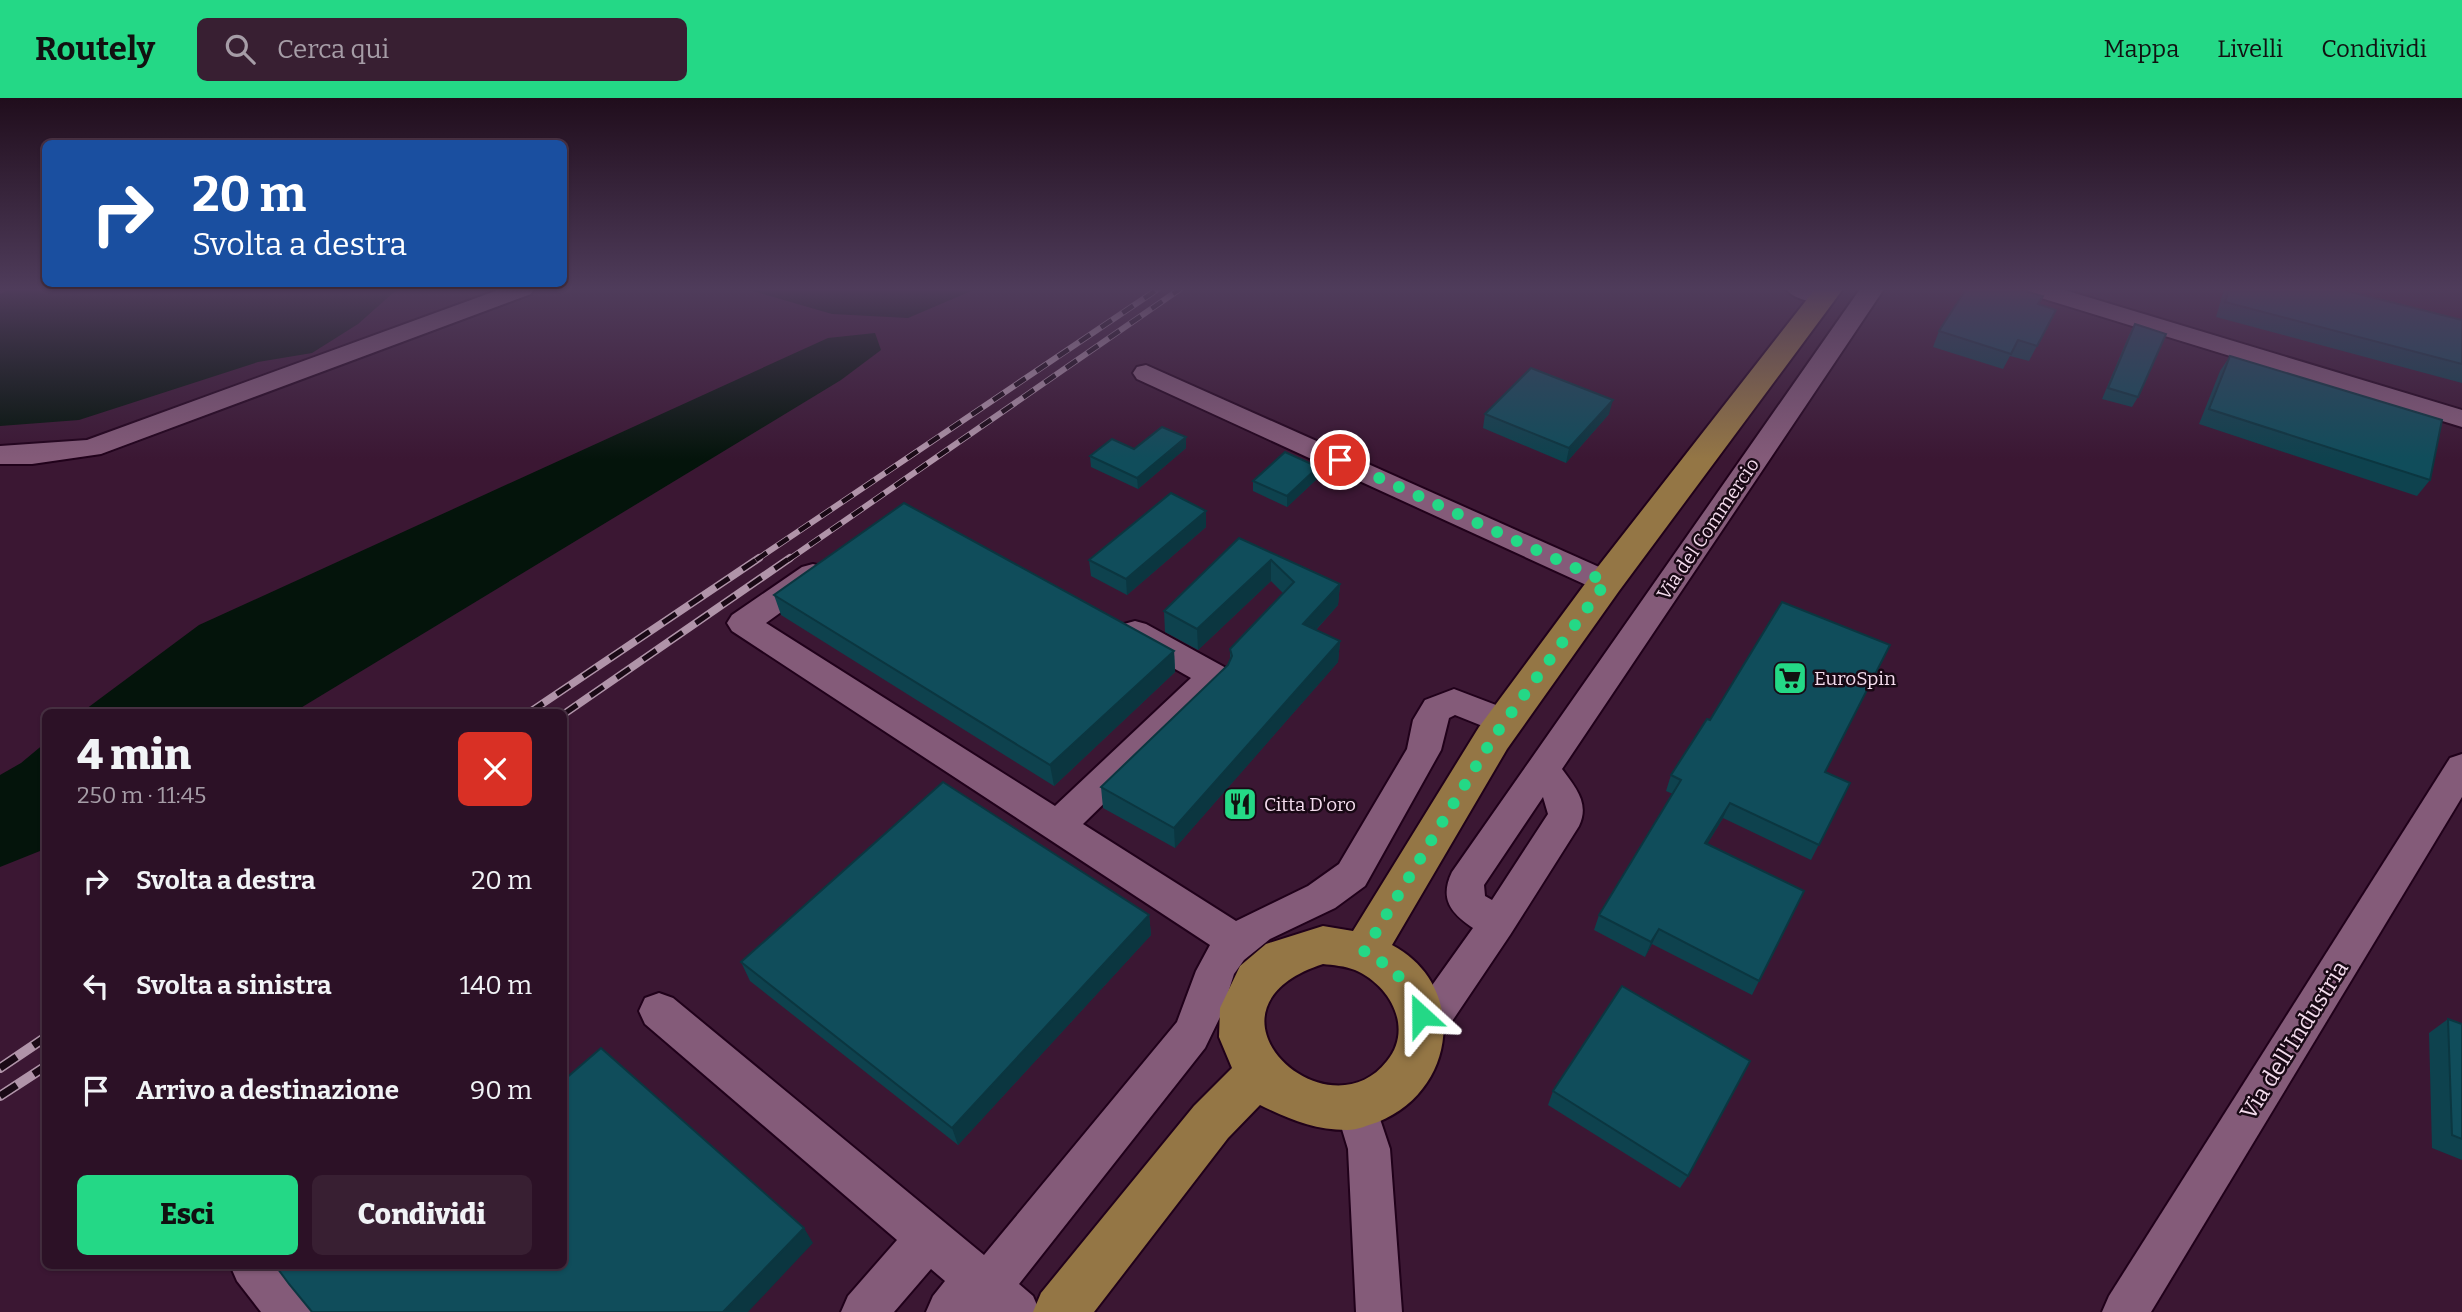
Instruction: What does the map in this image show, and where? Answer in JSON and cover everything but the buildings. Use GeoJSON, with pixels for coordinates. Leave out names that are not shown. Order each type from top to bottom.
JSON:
{"type":"FeatureCollection","features":[{"type":"Feature","properties":{"kind":"main road"},"geometry":{"type":"LineString","coordinates":[[1364,952],[1448,809],[1505,722],[1777,346]]}},
{"type":"Feature","properties":{"kind":"main road"},"geometry":{"type":"LineString","coordinates":[[1323,945],[1364,952],[1380,960],[1407,984],[1421,1015],[1422,1032],[1419,1052],[1410,1071],[1396,1087],[1377,1099],[1356,1107],[1313,1106],[1292,1099],[1259,1073],[1248,1056],[1242,1036],[1241,1017],[1254,981],[1267,966],[1303,948],[1323,945]]}},
{"type":"Feature","properties":{"kind":"main road"},"geometry":{"type":"LineString","coordinates":[[1060,1312],[1211,1122],[1259,1073]]}},
{"type":"Feature","properties":{"kind":"street"},"geometry":{"type":"LineString","coordinates":[[0,455],[32,455],[91,449],[369,346]]}},
{"type":"Feature","properties":{"kind":"street","name":"Via del Commercio"},"geometry":{"type":"LineString","coordinates":[[1497,924],[1467,904],[1465,883],[1833,346]]}},
{"type":"Feature","properties":{"kind":"street"},"geometry":{"type":"LineString","coordinates":[[2222,346],[2462,419]]}},
{"type":"Feature","properties":{"kind":"street"},"geometry":{"type":"LineString","coordinates":[[1146,373],[1606,582]]}},
{"type":"Feature","properties":{"kind":"street"},"geometry":{"type":"LineString","coordinates":[[842,554],[743,623],[1237,942]]}},
{"type":"Feature","properties":{"kind":"street"},"geometry":{"type":"LineString","coordinates":[[1057,826],[1214,676],[1104,615]]}},
{"type":"Feature","properties":{"kind":"street"},"geometry":{"type":"LineString","coordinates":[[659,1011],[929,1237],[983,1298],[1193,1032],[1214,971],[1237,942],[1244,935],[1337,890],[1352,875],[1424,750],[1430,720],[1437,709],[1454,701],[1505,722]]}},
{"type":"Feature","properties":{"kind":"street","name":"Via dell'Industria"},"geometry":{"type":"LineString","coordinates":[[2125,1312],[2462,767]]}},
{"type":"Feature","properties":{"kind":"street"},"geometry":{"type":"LineString","coordinates":[[1422,1032],[1497,924],[1566,816],[1565,800],[1543,769]]}},
{"type":"Feature","properties":{"kind":"street"},"geometry":{"type":"LineString","coordinates":[[1356,1107],[1369,1149],[1380,1312]]}},
{"type":"Feature","properties":{"kind":"street"},"geometry":{"type":"LineString","coordinates":[[864,1312],[929,1237]]}},
{"type":"Feature","properties":{"kind":"street"},"geometry":{"type":"LineString","coordinates":[[256,1269],[290,1312]]}},
{"type":"Feature","properties":{"kind":"shaded area"},"geometry":{"type":"Polygon","coordinates":[[[0,346],[324,346],[312,353],[258,362],[79,420],[0,426],[0,346]]]}},
{"type":"Feature","properties":{"kind":"shaded area"},"geometry":{"type":"Polygon","coordinates":[[[811,346],[879,346],[881,350],[841,380],[299,709],[86,709],[199,625],[811,346]]]}},
{"type":"Feature","properties":{"kind":"shaded area"},"geometry":{"type":"Polygon","coordinates":[[[42,746],[42,850],[0,867],[0,775],[21,763],[42,746]]]}},
{"type":"Feature","properties":{"kind":"railway"},"geometry":{"type":"LineString","coordinates":[[756,560],[1074,346]]}},
{"type":"Feature","properties":{"kind":"railway"},"geometry":{"type":"LineString","coordinates":[[788,560],[1098,346]]}},
{"type":"Feature","properties":{"kind":"railway"},"geometry":{"type":"LineString","coordinates":[[534,709],[759,558]]}},
{"type":"Feature","properties":{"kind":"railway"},"geometry":{"type":"LineString","coordinates":[[567,712],[790,558]]}},
{"type":"Feature","properties":{"kind":"railway"},"geometry":{"type":"LineString","coordinates":[[0,1068],[42,1040]]}},
{"type":"Feature","properties":{"kind":"railway"},"geometry":{"type":"LineString","coordinates":[[0,1096],[42,1069]]}},
{"type":"Feature","properties":{"kind":"place","name":"EuroSpin"},"geometry":{"type":"Point","coordinates":[1790,678]}},
{"type":"Feature","properties":{"kind":"place","name":"Citta D'oro"},"geometry":{"type":"Point","coordinates":[1240,804]}},
{"type":"Feature","properties":{"kind":"route"},"geometry":{"type":"LineString","coordinates":[[1340,460],[1606,582],[1493,738],[1364,952],[1395,971],[1407,984],[1421,1015]]}}]}
